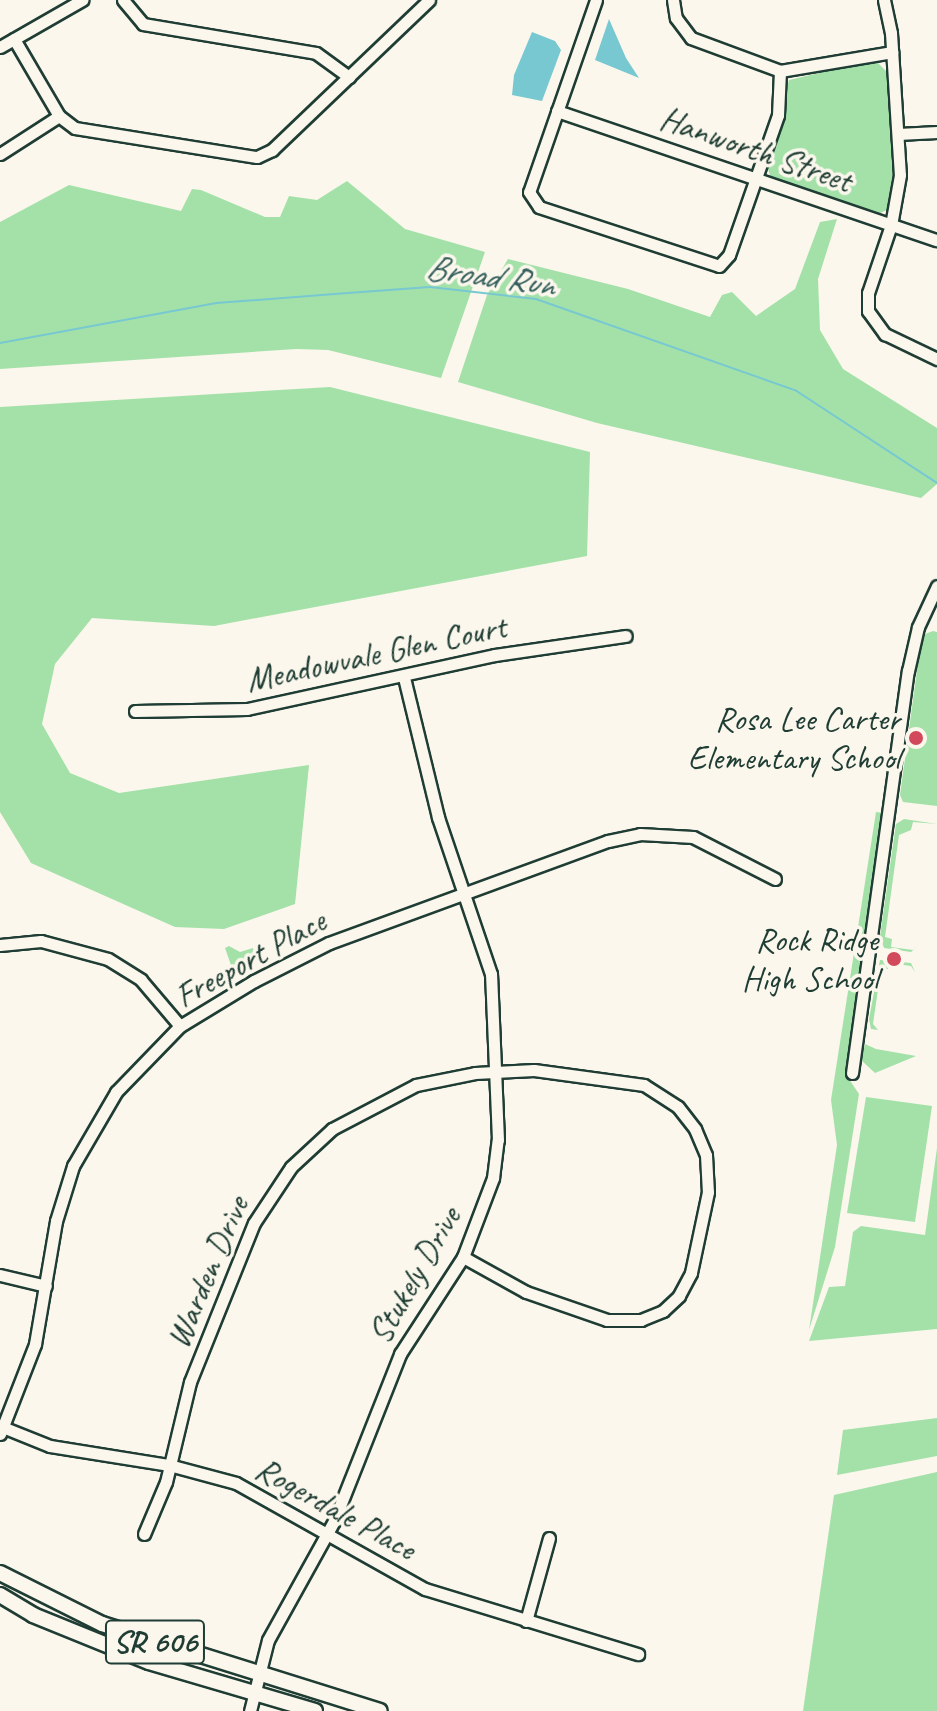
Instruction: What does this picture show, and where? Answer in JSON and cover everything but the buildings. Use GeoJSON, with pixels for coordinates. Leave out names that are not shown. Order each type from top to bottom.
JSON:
{"type":"FeatureCollection","features":[{"type":"Feature","properties":{"kind":"main road","name":"SR 606"},"geometry":{"type":"LineString","coordinates":[[0,1573],[102,1624],[380,1711]]}},
{"type":"Feature","properties":{"kind":"main road","name":"SR 606"},"geometry":{"type":"LineString","coordinates":[[0,1595],[83,1637],[315,1711]]}},
{"type":"Feature","properties":{"kind":"street"},"geometry":{"type":"LineString","coordinates":[[0,47],[82,0]]}},
{"type":"Feature","properties":{"kind":"street"},"geometry":{"type":"LineString","coordinates":[[123,0],[143,24],[316,53],[349,77]]}},
{"type":"Feature","properties":{"kind":"street"},"geometry":{"type":"LineString","coordinates":[[14,39],[59,116],[88,133],[257,157],[272,150],[429,0]]}},
{"type":"Feature","properties":{"kind":"street"},"geometry":{"type":"LineString","coordinates":[[596,0],[529,192],[534,203],[711,266],[726,261],[781,103],[780,71]]}},
{"type":"Feature","properties":{"kind":"street"},"geometry":{"type":"LineString","coordinates":[[673,0],[676,18],[691,38],[780,71],[892,52]]}},
{"type":"Feature","properties":{"kind":"street"},"geometry":{"type":"LineString","coordinates":[[884,0],[892,52],[900,175],[891,225],[868,293],[868,311],[885,334],[937,359]]}},
{"type":"Feature","properties":{"kind":"street","name":"Hanworth Street"},"geometry":{"type":"LineString","coordinates":[[557,111],[937,240]]}},
{"type":"Feature","properties":{"kind":"street"},"geometry":{"type":"LineString","coordinates":[[0,154],[59,116]]}},
{"type":"Feature","properties":{"kind":"street"},"geometry":{"type":"LineString","coordinates":[[898,134],[937,132]]}},
{"type":"Feature","properties":{"kind":"street"},"geometry":{"type":"LineString","coordinates":[[852,1073],[908,671],[918,627],[937,587]]}},
{"type":"Feature","properties":{"kind":"street","name":"Meadowvale Glen Court"},"geometry":{"type":"LineString","coordinates":[[135,711],[247,709],[495,655],[626,636]]}},
{"type":"Feature","properties":{"kind":"street","name":"Stukely Drive"},"geometry":{"type":"LineString","coordinates":[[250,1711],[257,1674],[275,1623],[327,1535],[400,1354],[463,1257],[493,1178],[498,1140],[491,974],[427,780],[404,677]]}},
{"type":"Feature","properties":{"kind":"street","name":"Freeport Place"},"geometry":{"type":"LineString","coordinates":[[1,1429],[35,1344],[56,1221],[84,1143],[126,1080],[180,1026],[295,959],[464,893],[640,834],[693,837],[775,879]]}},
{"type":"Feature","properties":{"kind":"street"},"geometry":{"type":"LineString","coordinates":[[0,945],[41,941],[108,959],[141,980],[180,1026]]}},
{"type":"Feature","properties":{"kind":"street"},"geometry":{"type":"LineString","coordinates":[[463,1257],[526,1292],[585,1313],[607,1320],[641,1320],[663,1311],[687,1283],[708,1192],[706,1155],[695,1129],[678,1107],[655,1090],[602,1076],[496,1071]]}},
{"type":"Feature","properties":{"kind":"street","name":"Warden Drive"},"geometry":{"type":"LineString","coordinates":[[144,1534],[169,1465],[190,1382],[254,1223],[291,1167],[332,1129],[383,1098],[427,1082],[496,1071]]}},
{"type":"Feature","properties":{"kind":"street"},"geometry":{"type":"LineString","coordinates":[[0,1275],[46,1286]]}},
{"type":"Feature","properties":{"kind":"street","name":"Rogerdale Place"},"geometry":{"type":"LineString","coordinates":[[1,1429],[50,1446],[169,1465],[236,1483],[425,1589],[638,1654]]}},
{"type":"Feature","properties":{"kind":"street"},"geometry":{"type":"LineString","coordinates":[[526,1621],[549,1538]]}},
{"type":"Feature","properties":{"kind":"green space"},"geometry":{"type":"Polygon","coordinates":[[[875,60],[888,73],[894,161],[889,209],[876,215],[771,178],[766,163],[789,80],[875,60]]]}},
{"type":"Feature","properties":{"kind":"green space"},"geometry":{"type":"Polygon","coordinates":[[[347,181],[405,229],[485,252],[441,378],[328,350],[296,349],[0,369],[0,222],[69,185],[181,211],[192,189],[201,190],[265,217],[280,217],[289,196],[317,200],[347,181]]]}},
{"type":"Feature","properties":{"kind":"green space"},"geometry":{"type":"Polygon","coordinates":[[[837,219],[818,279],[820,330],[843,369],[937,428],[937,484],[921,498],[597,423],[458,382],[487,295],[508,259],[628,289],[710,317],[722,295],[732,292],[756,316],[795,289],[820,222],[837,219]]]}},
{"type":"Feature","properties":{"kind":"green space"},"geometry":{"type":"Polygon","coordinates":[[[330,387],[590,452],[587,556],[214,626],[92,618],[55,664],[42,724],[70,773],[119,793],[309,765],[295,904],[224,929],[175,927],[31,863],[0,812],[0,407],[330,387]]]}},
{"type":"Feature","properties":{"kind":"green space","name":"Rosa Lee Carter Elementary School"},"geometry":{"type":"Polygon","coordinates":[[[937,632],[937,806],[903,802],[900,795],[920,649],[925,634],[937,632]]]}},
{"type":"Feature","properties":{"kind":"green space"},"geometry":{"type":"Polygon","coordinates":[[[876,812],[883,813],[847,1076],[859,1094],[835,1247],[809,1330],[837,1145],[831,1100],[876,812]]]}},
{"type":"Feature","properties":{"kind":"green space"},"geometry":{"type":"Polygon","coordinates":[[[904,819],[937,824],[913,822],[911,830],[899,835],[885,937],[892,939],[891,947],[913,950],[919,945],[911,952],[884,948],[880,936],[896,824],[904,819]]]}},
{"type":"Feature","properties":{"kind":"green space"},"geometry":{"type":"Polygon","coordinates":[[[229,946],[240,952],[253,948],[255,958],[232,968],[225,948],[229,946]]]}},
{"type":"Feature","properties":{"kind":"green space"},"geometry":{"type":"Polygon","coordinates":[[[880,960],[911,963],[915,972],[911,966],[890,963],[888,969],[881,969],[873,1024],[878,1030],[871,1029],[869,1019],[880,960]]]}},
{"type":"Feature","properties":{"kind":"green space"},"geometry":{"type":"Polygon","coordinates":[[[865,1044],[916,1056],[875,1073],[861,1060],[865,1044]]]}},
{"type":"Feature","properties":{"kind":"green space"},"geometry":{"type":"Polygon","coordinates":[[[866,1097],[932,1106],[915,1222],[847,1213],[866,1097]]]}},
{"type":"Feature","properties":{"kind":"green space"},"geometry":{"type":"Polygon","coordinates":[[[937,1148],[937,1329],[809,1341],[829,1287],[845,1286],[853,1232],[861,1226],[925,1235],[937,1148]]]}},
{"type":"Feature","properties":{"kind":"green space"},"geometry":{"type":"Polygon","coordinates":[[[937,1418],[937,1456],[837,1475],[843,1430],[937,1418]]]}},
{"type":"Feature","properties":{"kind":"green space"},"geometry":{"type":"Polygon","coordinates":[[[937,1472],[937,1711],[803,1711],[834,1495],[937,1472]]]}},
{"type":"Feature","properties":{"kind":"water"},"geometry":{"type":"Polygon","coordinates":[[[609,19],[626,58],[639,78],[595,60],[609,19]]]}},
{"type":"Feature","properties":{"kind":"water"},"geometry":{"type":"Polygon","coordinates":[[[532,32],[555,41],[561,50],[542,101],[512,95],[514,75],[532,32]]]}},
{"type":"Feature","properties":{"kind":"waterway","name":"Broad Run"},"geometry":{"type":"LineString","coordinates":[[0,343],[216,303],[430,287],[536,299],[795,390],[937,483]]}},
{"type":"Feature","properties":{"kind":"place","name":"Rosa Lee Carter Elementary School"},"geometry":{"type":"Point","coordinates":[916,738]}},
{"type":"Feature","properties":{"kind":"place","name":"Rock Ridge High School"},"geometry":{"type":"Point","coordinates":[894,959]}}]}
